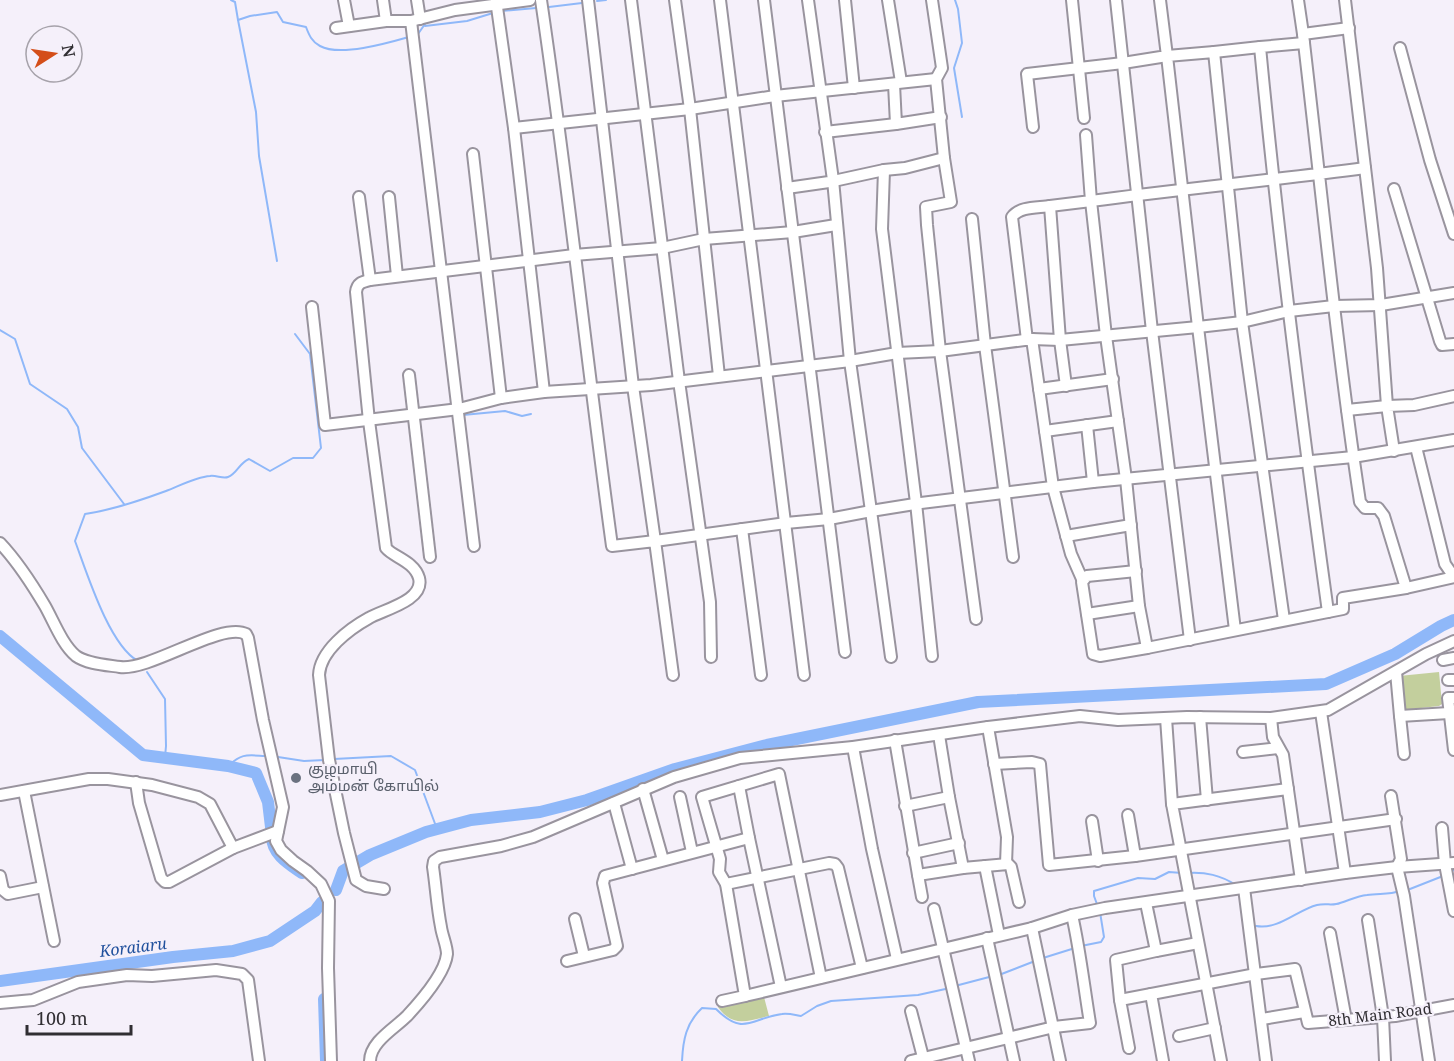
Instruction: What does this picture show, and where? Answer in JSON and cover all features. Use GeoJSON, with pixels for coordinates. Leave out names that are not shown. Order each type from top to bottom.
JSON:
{"type":"FeatureCollection","features":[{"type":"Feature","properties":{"kind":"street"},"geometry":{"type":"LineString","coordinates":[[344,0],[349,26]]}},
{"type":"Feature","properties":{"kind":"street"},"geometry":{"type":"LineString","coordinates":[[382,0],[386,21]]}},
{"type":"Feature","properties":{"kind":"street"},"geometry":{"type":"LineString","coordinates":[[417,0],[416,20],[440,272],[459,409],[474,546]]}},
{"type":"Feature","properties":{"kind":"street"},"geometry":{"type":"LineString","coordinates":[[336,28],[386,21],[416,20],[454,5],[530,0]]}},
{"type":"Feature","properties":{"kind":"street"},"geometry":{"type":"LineString","coordinates":[[541,0],[559,122],[590,391],[612,546],[829,519],[915,503],[1093,482],[1353,457],[1454,440]]}},
{"type":"Feature","properties":{"kind":"street"},"geometry":{"type":"LineString","coordinates":[[588,0],[633,386],[673,675]]}},
{"type":"Feature","properties":{"kind":"street"},"geometry":{"type":"LineString","coordinates":[[631,0],[699,535],[710,603],[711,657]]}},
{"type":"Feature","properties":{"kind":"street"},"geometry":{"type":"LineString","coordinates":[[675,0],[690,109],[719,376]]}},
{"type":"Feature","properties":{"kind":"street"},"geometry":{"type":"LineString","coordinates":[[720,0],[804,675]]}},
{"type":"Feature","properties":{"kind":"street"},"geometry":{"type":"LineString","coordinates":[[764,0],[845,652]]}},
{"type":"Feature","properties":{"kind":"street"},"geometry":{"type":"LineString","coordinates":[[808,0],[833,180],[850,361],[891,657]]}},
{"type":"Feature","properties":{"kind":"street"},"geometry":{"type":"LineString","coordinates":[[845,0],[854,88]]}},
{"type":"Feature","properties":{"kind":"street"},"geometry":{"type":"LineString","coordinates":[[888,0],[897,83],[896,124]]}},
{"type":"Feature","properties":{"kind":"street"},"geometry":{"type":"LineString","coordinates":[[932,0],[942,68],[936,79],[951,202],[926,207],[927,225],[940,351],[976,619]]}},
{"type":"Feature","properties":{"kind":"street"},"geometry":{"type":"LineString","coordinates":[[1072,0],[1084,117]]}},
{"type":"Feature","properties":{"kind":"street"},"geometry":{"type":"LineString","coordinates":[[1116,0],[1152,331],[1190,640]]}},
{"type":"Feature","properties":{"kind":"street"},"geometry":{"type":"LineString","coordinates":[[1160,0],[1235,630]]}},
{"type":"Feature","properties":{"kind":"street"},"geometry":{"type":"LineString","coordinates":[[1298,0],[1360,502],[1365,508],[1378,508],[1384,516],[1406,588]]}},
{"type":"Feature","properties":{"kind":"street"},"geometry":{"type":"LineString","coordinates":[[1345,0],[1381,305],[1388,406],[1394,451]]}},
{"type":"Feature","properties":{"kind":"street"},"geometry":{"type":"LineString","coordinates":[[496,2],[514,128],[544,392]]}},
{"type":"Feature","properties":{"kind":"street"},"geometry":{"type":"LineString","coordinates":[[1033,127],[1027,74],[1260,47],[1349,28]]}},
{"type":"Feature","properties":{"kind":"street"},"geometry":{"type":"LineString","coordinates":[[1260,47],[1273,180],[1328,612]]}},
{"type":"Feature","properties":{"kind":"street"},"geometry":{"type":"LineString","coordinates":[[1400,48],[1430,160],[1454,234]]}},
{"type":"Feature","properties":{"kind":"street"},"geometry":{"type":"LineString","coordinates":[[1214,52],[1242,322],[1284,620]]}},
{"type":"Feature","properties":{"kind":"street"},"geometry":{"type":"LineString","coordinates":[[514,128],[936,79]]}},
{"type":"Feature","properties":{"kind":"street"},"geometry":{"type":"LineString","coordinates":[[825,132],[941,117]]}},
{"type":"Feature","properties":{"kind":"street"},"geometry":{"type":"LineString","coordinates":[[1086,135],[1106,336],[1126,479],[1139,606],[1147,648]]}},
{"type":"Feature","properties":{"kind":"street"},"geometry":{"type":"LineString","coordinates":[[473,154],[501,398]]}},
{"type":"Feature","properties":{"kind":"street"},"geometry":{"type":"LineString","coordinates":[[787,188],[905,168],[944,158]]}},
{"type":"Feature","properties":{"kind":"street"},"geometry":{"type":"LineString","coordinates":[[1365,168],[1023,209],[1012,217],[1053,487],[1071,554],[1082,579],[1092,650],[1096,656],[1190,640],[1343,609],[1343,598],[1406,588],[1454,577],[1445,564],[1416,447]]}},
{"type":"Feature","properties":{"kind":"street"},"geometry":{"type":"LineString","coordinates":[[884,170],[882,229],[932,656]]}},
{"type":"Feature","properties":{"kind":"street"},"geometry":{"type":"LineString","coordinates":[[1395,189],[1442,345],[1454,344]]}},
{"type":"Feature","properties":{"kind":"street"},"geometry":{"type":"LineString","coordinates":[[359,197],[370,280]]}},
{"type":"Feature","properties":{"kind":"street"},"geometry":{"type":"LineString","coordinates":[[389,198],[397,276]]}},
{"type":"Feature","properties":{"kind":"street"},"geometry":{"type":"LineString","coordinates":[[1050,206],[1060,340],[1066,386]]}},
{"type":"Feature","properties":{"kind":"street"},"geometry":{"type":"LineString","coordinates":[[972,219],[1013,557]]}},
{"type":"Feature","properties":{"kind":"street"},"geometry":{"type":"LineString","coordinates":[[384,889],[366,886],[356,880],[329,760],[319,668],[327,652],[358,624],[401,604],[415,594],[419,587],[419,579],[415,571],[400,556],[386,548],[369,421],[357,286],[361,282],[397,276],[574,255],[662,248],[704,239],[748,237],[836,225]]}},
{"type":"Feature","properties":{"kind":"street"},"geometry":{"type":"LineString","coordinates":[[312,307],[325,425],[459,409],[501,398],[544,392],[590,391],[765,372],[897,353],[1198,327],[1242,322],[1289,311],[1334,306],[1381,305],[1454,293]]}},
{"type":"Feature","properties":{"kind":"street"},"geometry":{"type":"LineString","coordinates":[[409,375],[430,557]]}},
{"type":"Feature","properties":{"kind":"street"},"geometry":{"type":"LineString","coordinates":[[1039,389],[1113,379]]}},
{"type":"Feature","properties":{"kind":"street"},"geometry":{"type":"LineString","coordinates":[[1347,410],[1414,405],[1454,396]]}},
{"type":"Feature","properties":{"kind":"street"},"geometry":{"type":"LineString","coordinates":[[1045,431],[1118,421]]}},
{"type":"Feature","properties":{"kind":"street"},"geometry":{"type":"LineString","coordinates":[[1087,425],[1093,482]]}},
{"type":"Feature","properties":{"kind":"street"},"geometry":{"type":"LineString","coordinates":[[1066,536],[1131,525]]}},
{"type":"Feature","properties":{"kind":"street"},"geometry":{"type":"LineString","coordinates":[[742,529],[760,675]]}},
{"type":"Feature","properties":{"kind":"street"},"geometry":{"type":"LineString","coordinates":[[0,543],[18,564],[69,649],[78,658],[124,668],[139,665],[217,636],[235,631],[246,634],[269,752],[283,807],[276,841],[281,850],[321,884],[329,901],[328,968],[331,1061]]}},
{"type":"Feature","properties":{"kind":"street"},"geometry":{"type":"LineString","coordinates":[[1082,579],[1087,576],[1136,571]]}},
{"type":"Feature","properties":{"kind":"street"},"geometry":{"type":"LineString","coordinates":[[1087,614],[1139,606]]}},
{"type":"Feature","properties":{"kind":"street"},"geometry":{"type":"LineString","coordinates":[[370,1061],[370,1054],[374,1048],[406,1017],[434,984],[447,954],[433,867],[436,858],[533,837],[674,777],[740,758],[852,747],[1080,716],[1118,720],[1200,717],[1271,718],[1321,712],[1332,709],[1426,654],[1454,641]]}},
{"type":"Feature","properties":{"kind":"street"},"geometry":{"type":"LineString","coordinates":[[1396,672],[1404,754]]}},
{"type":"Feature","properties":{"kind":"street"},"geometry":{"type":"LineString","coordinates":[[1454,698],[1448,698],[1454,750]]}},
{"type":"Feature","properties":{"kind":"street"},"geometry":{"type":"LineString","coordinates":[[1321,712],[1345,873]]}},
{"type":"Feature","properties":{"kind":"street"},"geometry":{"type":"LineString","coordinates":[[1400,716],[1449,713]]}},
{"type":"Feature","properties":{"kind":"street"},"geometry":{"type":"LineString","coordinates":[[1200,717],[1207,800]]}},
{"type":"Feature","properties":{"kind":"street"},"geometry":{"type":"LineString","coordinates":[[1166,718],[1172,804],[1221,1061]]}},
{"type":"Feature","properties":{"kind":"street"},"geometry":{"type":"LineString","coordinates":[[1271,718],[1273,737],[1283,755],[1301,880]]}},
{"type":"Feature","properties":{"kind":"street"},"geometry":{"type":"LineString","coordinates":[[988,727],[1007,837],[1006,864]]}},
{"type":"Feature","properties":{"kind":"street"},"geometry":{"type":"LineString","coordinates":[[939,735],[963,868]]}},
{"type":"Feature","properties":{"kind":"street"},"geometry":{"type":"LineString","coordinates":[[895,740],[922,897]]}},
{"type":"Feature","properties":{"kind":"street"},"geometry":{"type":"LineString","coordinates":[[852,747],[897,959]]}},
{"type":"Feature","properties":{"kind":"street"},"geometry":{"type":"LineString","coordinates":[[1243,752],[1278,748]]}},
{"type":"Feature","properties":{"kind":"street"},"geometry":{"type":"LineString","coordinates":[[994,764],[1032,762],[1040,764],[1048,865],[1098,861],[1396,819]]}},
{"type":"Feature","properties":{"kind":"street"},"geometry":{"type":"LineString","coordinates":[[745,996],[726,884],[719,872],[720,859],[702,797],[779,774],[821,978]]}},
{"type":"Feature","properties":{"kind":"street"},"geometry":{"type":"LineString","coordinates":[[0,795],[89,779],[136,782],[198,797],[210,804],[233,848]]}},
{"type":"Feature","properties":{"kind":"street"},"geometry":{"type":"LineString","coordinates":[[136,782],[139,803],[161,878],[165,882],[233,848],[278,831]]}},
{"type":"Feature","properties":{"kind":"street"},"geometry":{"type":"LineString","coordinates":[[739,786],[781,987]]}},
{"type":"Feature","properties":{"kind":"street"},"geometry":{"type":"LineString","coordinates":[[644,789],[663,861]]}},
{"type":"Feature","properties":{"kind":"street"},"geometry":{"type":"LineString","coordinates":[[1172,804],[1288,789]]}},
{"type":"Feature","properties":{"kind":"street"},"geometry":{"type":"LineString","coordinates":[[24,791],[54,941]]}},
{"type":"Feature","properties":{"kind":"street"},"geometry":{"type":"LineString","coordinates":[[1392,796],[1401,859],[1397,867],[1404,896],[1429,1061]]}},
{"type":"Feature","properties":{"kind":"street"},"geometry":{"type":"LineString","coordinates":[[680,797],[692,852]]}},
{"type":"Feature","properties":{"kind":"street"},"geometry":{"type":"LineString","coordinates":[[905,806],[949,797]]}},
{"type":"Feature","properties":{"kind":"street"},"geometry":{"type":"LineString","coordinates":[[614,802],[632,869]]}},
{"type":"Feature","properties":{"kind":"street"},"geometry":{"type":"LineString","coordinates":[[1128,815],[1135,856]]}},
{"type":"Feature","properties":{"kind":"street"},"geometry":{"type":"LineString","coordinates":[[1092,821],[1098,861]]}},
{"type":"Feature","properties":{"kind":"street"},"geometry":{"type":"LineString","coordinates":[[1442,828],[1450,864],[1454,911]]}},
{"type":"Feature","properties":{"kind":"street"},"geometry":{"type":"LineString","coordinates":[[567,961],[613,950],[618,946],[603,879],[605,876],[749,838]]}},
{"type":"Feature","properties":{"kind":"street"},"geometry":{"type":"LineString","coordinates":[[913,853],[959,843]]}},
{"type":"Feature","properties":{"kind":"street"},"geometry":{"type":"LineString","coordinates":[[726,884],[829,863],[835,864],[838,868],[862,968]]}},
{"type":"Feature","properties":{"kind":"street"},"geometry":{"type":"LineString","coordinates":[[918,875],[1006,864],[1011,867],[1019,902]]}},
{"type":"Feature","properties":{"kind":"street"},"geometry":{"type":"LineString","coordinates":[[722,1001],[1032,928],[1092,910],[1345,873],[1450,864]]}},
{"type":"Feature","properties":{"kind":"street"},"geometry":{"type":"LineString","coordinates":[[985,866],[999,935]]}},
{"type":"Feature","properties":{"kind":"street"},"geometry":{"type":"LineString","coordinates":[[0,876],[5,894],[43,887]]}},
{"type":"Feature","properties":{"kind":"street"},"geometry":{"type":"LineString","coordinates":[[1244,888],[1266,1061]]}},
{"type":"Feature","properties":{"kind":"street"},"geometry":{"type":"LineString","coordinates":[[1146,903],[1156,951]]}},
{"type":"Feature","properties":{"kind":"street"},"geometry":{"type":"LineString","coordinates":[[934,909],[969,1061]]}},
{"type":"Feature","properties":{"kind":"street"},"geometry":{"type":"LineString","coordinates":[[911,1061],[923,1060],[1054,1027],[1090,1023],[1078,958],[1079,945],[1072,915]]}},
{"type":"Feature","properties":{"kind":"street"},"geometry":{"type":"LineString","coordinates":[[575,920],[584,956]]}},
{"type":"Feature","properties":{"kind":"street"},"geometry":{"type":"LineString","coordinates":[[1368,920],[1383,1017],[1385,1061]]}},
{"type":"Feature","properties":{"kind":"street"},"geometry":{"type":"LineString","coordinates":[[1032,928],[1060,1061]]}},
{"type":"Feature","properties":{"kind":"street"},"geometry":{"type":"LineString","coordinates":[[1330,933],[1346,1020]]}},
{"type":"Feature","properties":{"kind":"street"},"geometry":{"type":"LineString","coordinates":[[987,938],[1014,1061]]}},
{"type":"Feature","properties":{"kind":"street"},"geometry":{"type":"LineString","coordinates":[[1129,1048],[1120,1000],[1116,960],[1198,944]]}},
{"type":"Feature","properties":{"kind":"street"},"geometry":{"type":"LineString","coordinates":[[1120,1000],[1256,974],[1295,969],[1304,1012],[1262,1019]]}},
{"type":"Feature","properties":{"kind":"street"},"geometry":{"type":"LineString","coordinates":[[0,1003],[33,999],[78,982],[127,975],[152,976],[216,970],[242,974],[248,980],[258,1061]]}},
{"type":"Feature","properties":{"kind":"street"},"geometry":{"type":"LineString","coordinates":[[1151,994],[1163,1061]]}},
{"type":"Feature","properties":{"kind":"street","name":"8th Main Road"},"geometry":{"type":"LineString","coordinates":[[1304,1012],[1308,1023],[1383,1017],[1454,1005]]}},
{"type":"Feature","properties":{"kind":"street"},"geometry":{"type":"LineString","coordinates":[[911,1011],[923,1060]]}},
{"type":"Feature","properties":{"kind":"street"},"geometry":{"type":"LineString","coordinates":[[1179,1036],[1215,1028]]}},
{"type":"Feature","properties":{"kind":"green space"},"geometry":{"type":"Polygon","coordinates":[[[1439,672],[1442,704],[1403,710],[1399,676],[1439,672]]]}},
{"type":"Feature","properties":{"kind":"green space"},"geometry":{"type":"Polygon","coordinates":[[[764,997],[769,1016],[754,1020],[741,1021],[729,1018],[718,1007],[764,997]]]}},
{"type":"Feature","properties":{"kind":"waterway"},"geometry":{"type":"LineString","coordinates":[[231,0],[235,2],[238,20],[277,12],[283,22],[306,27],[315,42],[329,49],[351,50],[409,37]]}},
{"type":"Feature","properties":{"kind":"waterway"},"geometry":{"type":"LineString","coordinates":[[597,1],[606,0]]}},
{"type":"Feature","properties":{"kind":"waterway"},"geometry":{"type":"LineString","coordinates":[[955,0],[962,43],[954,68],[962,117]]}},
{"type":"Feature","properties":{"kind":"waterway"},"geometry":{"type":"LineString","coordinates":[[549,7],[582,3]]}},
{"type":"Feature","properties":{"kind":"waterway"},"geometry":{"type":"LineString","coordinates":[[501,11],[536,8]]}},
{"type":"Feature","properties":{"kind":"waterway"},"geometry":{"type":"LineString","coordinates":[[425,26],[467,21],[493,13]]}},
{"type":"Feature","properties":{"kind":"waterway"},"geometry":{"type":"LineString","coordinates":[[238,20],[256,112],[259,156],[277,261]]}},
{"type":"Feature","properties":{"kind":"waterway"},"geometry":{"type":"LineString","coordinates":[[418,34],[425,24]]}},
{"type":"Feature","properties":{"kind":"waterway"},"geometry":{"type":"LineString","coordinates":[[0,330],[15,339],[30,384],[67,409],[78,427],[82,448],[124,504]]}},
{"type":"Feature","properties":{"kind":"waterway"},"geometry":{"type":"LineString","coordinates":[[138,661],[127,653],[108,624],[75,541],[85,514],[136,502],[199,478],[228,477],[249,459],[270,471],[293,458],[313,458],[321,448],[310,354],[295,334]]}},
{"type":"Feature","properties":{"kind":"waterway"},"geometry":{"type":"LineString","coordinates":[[463,415],[505,411],[522,416],[531,414]]}},
{"type":"Feature","properties":{"kind":"waterway"},"geometry":{"type":"LineString","coordinates":[[336,890],[343,871],[370,855],[426,832],[471,820],[540,812],[587,800],[675,769],[767,745],[978,702],[1326,684],[1395,654],[1454,620]]}},
{"type":"Feature","properties":{"kind":"waterway"},"geometry":{"type":"LineString","coordinates":[[0,636],[143,755],[228,766],[256,773],[268,802],[271,827]]}},
{"type":"Feature","properties":{"kind":"waterway"},"geometry":{"type":"LineString","coordinates":[[147,672],[165,699],[165,757]]}},
{"type":"Feature","properties":{"kind":"waterway"},"geometry":{"type":"LineString","coordinates":[[228,766],[245,756],[265,756]]}},
{"type":"Feature","properties":{"kind":"waterway"},"geometry":{"type":"LineString","coordinates":[[334,759],[391,756],[415,770],[437,829]]}},
{"type":"Feature","properties":{"kind":"waterway"},"geometry":{"type":"LineString","coordinates":[[278,757],[304,761],[325,760]]}},
{"type":"Feature","properties":{"kind":"waterway"},"geometry":{"type":"LineString","coordinates":[[272,837],[278,853],[302,873]]}},
{"type":"Feature","properties":{"kind":"waterway"},"geometry":{"type":"LineString","coordinates":[[1098,907],[1094,891],[1138,878],[1155,879],[1169,872],[1182,873]]}},
{"type":"Feature","properties":{"kind":"waterway"},"geometry":{"type":"LineString","coordinates":[[1188,873],[1213,875],[1236,885]]}},
{"type":"Feature","properties":{"kind":"waterway"},"geometry":{"type":"LineString","coordinates":[[1410,889],[1443,876]]}},
{"type":"Feature","properties":{"kind":"waterway"},"geometry":{"type":"LineString","coordinates":[[1256,926],[1272,925],[1317,905],[1338,904],[1357,897],[1400,891]]}},
{"type":"Feature","properties":{"kind":"waterway","name":"Koraiaru"},"geometry":{"type":"LineString","coordinates":[[0,981],[233,951],[270,941],[315,911],[322,902]]}},
{"type":"Feature","properties":{"kind":"waterway"},"geometry":{"type":"LineString","coordinates":[[1081,946],[1101,942],[1104,937],[1100,912]]}},
{"type":"Feature","properties":{"kind":"waterway"},"geometry":{"type":"LineString","coordinates":[[1043,958],[1075,948]]}},
{"type":"Feature","properties":{"kind":"waterway"},"geometry":{"type":"LineString","coordinates":[[999,975],[1035,961]]}},
{"type":"Feature","properties":{"kind":"waterway"},"geometry":{"type":"LineString","coordinates":[[955,986],[993,976]]}},
{"type":"Feature","properties":{"kind":"waterway"},"geometry":{"type":"LineString","coordinates":[[682,1061],[686,1032],[702,1008],[716,1009],[734,1022],[741,1024],[782,1014],[801,1016],[831,1001],[918,995],[950,988]]}},
{"type":"Feature","properties":{"kind":"waterway"},"geometry":{"type":"LineString","coordinates":[[324,999],[326,1061]]}},
{"type":"Feature","properties":{"kind":"place","name":"குழமாயி அம்மன் கோயில்"},"geometry":{"type":"Point","coordinates":[296,778]}}]}
